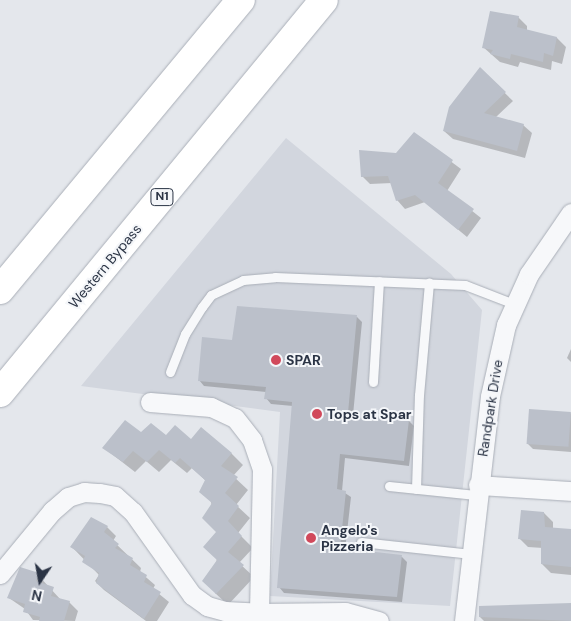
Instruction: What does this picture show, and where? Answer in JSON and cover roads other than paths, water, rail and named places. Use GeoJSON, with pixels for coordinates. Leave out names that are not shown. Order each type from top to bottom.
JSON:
{"type":"FeatureCollection","features":[{"type":"Feature","properties":{"kind":"highway"},"geometry":{"type":"LineString","coordinates":[[0,290],[242,0]]}},
{"type":"Feature","properties":{"kind":"highway","name":"Western Bypass"},"geometry":{"type":"LineString","coordinates":[[0,393],[324,0]]}},
{"type":"Feature","properties":{"kind":"street","name":"Randpark Drive"},"geometry":{"type":"LineString","coordinates":[[464,621],[477,490],[490,396],[506,325],[514,304],[530,274],[571,213]]}},
{"type":"Feature","properties":{"kind":"street"},"geometry":{"type":"LineString","coordinates":[[150,402],[211,407],[235,418],[252,440],[262,469],[259,613]]}},
{"type":"Feature","properties":{"kind":"street"},"geometry":{"type":"LineString","coordinates":[[477,490],[571,491]]}},
{"type":"Feature","properties":{"kind":"street"},"geometry":{"type":"LineString","coordinates":[[0,574],[52,510],[68,497],[84,492],[100,493],[115,496],[144,524],[192,595],[207,606],[225,611],[259,613],[345,612],[379,621]]}},
{"type":"Feature","properties":{"kind":"lane"},"geometry":{"type":"LineString","coordinates":[[170,372],[185,334],[211,295],[224,287],[243,280],[275,277],[465,285],[514,304]]}},
{"type":"Feature","properties":{"kind":"lane"},"geometry":{"type":"LineString","coordinates":[[373,382],[379,281]]}},
{"type":"Feature","properties":{"kind":"lane"},"geometry":{"type":"LineString","coordinates":[[416,489],[419,395],[429,282]]}},
{"type":"Feature","properties":{"kind":"lane"},"geometry":{"type":"LineString","coordinates":[[390,486],[416,489],[477,490]]}},
{"type":"Feature","properties":{"kind":"lane"},"geometry":{"type":"LineString","coordinates":[[361,542],[471,554]]}},
{"type":"Feature","properties":{"kind":"place","name":"SPAR"},"geometry":{"type":"Point","coordinates":[276,360]}},
{"type":"Feature","properties":{"kind":"place","name":"Tops at Spar"},"geometry":{"type":"Point","coordinates":[317,414]}},
{"type":"Feature","properties":{"kind":"place","name":"Angelo's Pizzeria"},"geometry":{"type":"Point","coordinates":[311,538]}}]}
